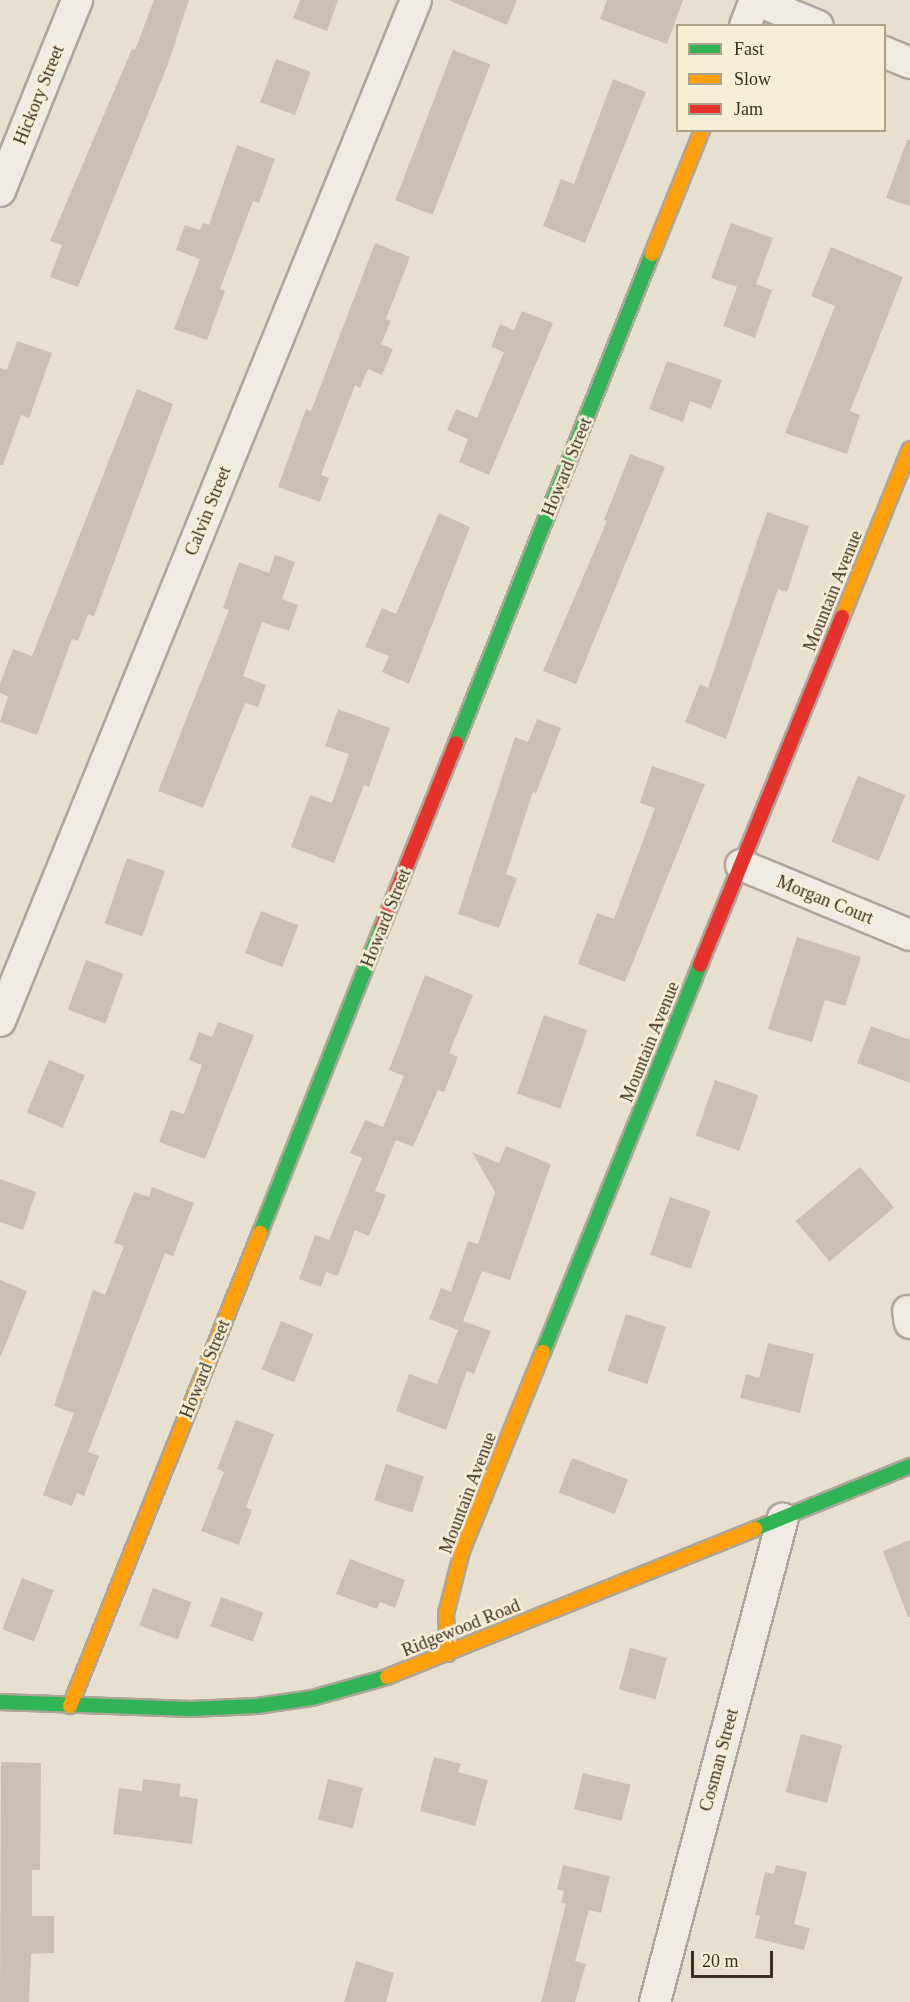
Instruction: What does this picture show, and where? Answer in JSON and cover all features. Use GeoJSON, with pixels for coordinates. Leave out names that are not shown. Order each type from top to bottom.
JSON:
{"type":"FeatureCollection","features":[{"type":"Feature","properties":{"kind":"street","name":"Hickory Street"},"geometry":{"type":"LineString","coordinates":[[0,191],[77,0]]}},
{"type":"Feature","properties":{"kind":"street","name":"Calvin Street"},"geometry":{"type":"LineString","coordinates":[[0,1021],[416,0]]}},
{"type":"Feature","properties":{"kind":"street"},"geometry":{"type":"LineString","coordinates":[[746,24],[755,0],[813,24]]}},
{"type":"Feature","properties":{"kind":"street"},"geometry":{"type":"LineString","coordinates":[[886,52],[910,63]]}},
{"type":"Feature","properties":{"kind":"street","name":"Howard Street"},"geometry":{"type":"LineString","coordinates":[[70,1706],[701,132]]}},
{"type":"Feature","properties":{"kind":"street","name":"Mountain Avenue"},"geometry":{"type":"LineString","coordinates":[[448,1654],[446,1614],[462,1551],[910,449]]}},
{"type":"Feature","properties":{"kind":"street","name":"Morgan Court"},"geometry":{"type":"LineString","coordinates":[[741,865],[910,935]]}},
{"type":"Feature","properties":{"kind":"street","name":"Ridgewood Road"},"geometry":{"type":"LineString","coordinates":[[0,1702],[70,1706],[257,1706],[312,1698],[364,1684],[448,1654],[910,1466]]}},
{"type":"Feature","properties":{"kind":"street","name":"Cosman Street"},"geometry":{"type":"LineString","coordinates":[[655,2002],[783,1519]]}},
{"type":"Feature","properties":{"kind":"building"},"geometry":{"type":"Polygon","coordinates":[[[154,0],[189,0],[168,64],[78,287],[50,277],[62,245],[50,241],[132,49],[135,50],[154,0]]]}},
{"type":"Feature","properties":{"kind":"building"},"geometry":{"type":"Polygon","coordinates":[[[300,0],[338,0],[327,31],[293,18],[300,0]]]}},
{"type":"Feature","properties":{"kind":"building"},"geometry":{"type":"Polygon","coordinates":[[[448,0],[517,0],[507,25],[448,0]]]}},
{"type":"Feature","properties":{"kind":"building"},"geometry":{"type":"Polygon","coordinates":[[[607,0],[683,0],[667,44],[600,19],[607,0]]]}},
{"type":"Feature","properties":{"kind":"building"},"geometry":{"type":"Polygon","coordinates":[[[453,50],[490,64],[433,215],[395,200],[453,50]]]}},
{"type":"Feature","properties":{"kind":"building"},"geometry":{"type":"Polygon","coordinates":[[[276,59],[311,72],[295,115],[260,102],[276,59]]]}},
{"type":"Feature","properties":{"kind":"building"},"geometry":{"type":"Polygon","coordinates":[[[613,79],[646,92],[585,243],[543,226],[561,179],[574,184],[613,79]]]}},
{"type":"Feature","properties":{"kind":"building"},"geometry":{"type":"Polygon","coordinates":[[[907,140],[910,140],[910,206],[886,198],[907,140]]]}},
{"type":"Feature","properties":{"kind":"building"},"geometry":{"type":"Polygon","coordinates":[[[237,145],[275,159],[259,203],[253,201],[220,289],[225,291],[207,340],[174,329],[200,259],[176,250],[185,225],[200,230],[203,223],[209,225],[237,145]]]}},
{"type":"Feature","properties":{"kind":"building"},"geometry":{"type":"Polygon","coordinates":[[[731,223],[773,238],[756,284],[772,290],[755,338],[723,326],[737,287],[711,278],[731,223]]]}},
{"type":"Feature","properties":{"kind":"building"},"geometry":{"type":"Polygon","coordinates":[[[375,243],[410,257],[386,319],[391,321],[381,344],[393,349],[382,375],[368,369],[360,388],[355,385],[321,475],[329,478],[320,502],[278,487],[306,409],[311,411],[375,243]]]}},
{"type":"Feature","properties":{"kind":"building"},"geometry":{"type":"Polygon","coordinates":[[[831,247],[903,277],[850,411],[860,415],[847,454],[785,433],[835,306],[811,296],[831,247]]]}},
{"type":"Feature","properties":{"kind":"building"},"geometry":{"type":"Polygon","coordinates":[[[522,311],[553,323],[489,475],[459,462],[468,439],[447,430],[456,409],[477,418],[504,352],[491,347],[500,324],[514,330],[522,311]]]}},
{"type":"Feature","properties":{"kind":"building"},"geometry":{"type":"Polygon","coordinates":[[[17,341],[52,353],[29,418],[21,415],[3,465],[0,465],[0,368],[7,370],[17,341]]]}},
{"type":"Feature","properties":{"kind":"building"},"geometry":{"type":"Polygon","coordinates":[[[667,361],[722,380],[711,409],[690,401],[683,422],[649,409],[667,361]]]}},
{"type":"Feature","properties":{"kind":"building"},"geometry":{"type":"Polygon","coordinates":[[[137,389],[173,404],[94,616],[88,614],[78,641],[72,639],[37,735],[0,722],[8,696],[0,693],[0,684],[13,649],[32,656],[137,389]]]}},
{"type":"Feature","properties":{"kind":"building"},"geometry":{"type":"Polygon","coordinates":[[[630,454],[665,467],[576,684],[543,671],[607,521],[604,520],[630,454]]]}},
{"type":"Feature","properties":{"kind":"building"},"geometry":{"type":"Polygon","coordinates":[[[767,512],[809,526],[787,592],[778,589],[726,739],[685,722],[700,684],[708,688],[767,512]]]}},
{"type":"Feature","properties":{"kind":"building"},"geometry":{"type":"Polygon","coordinates":[[[439,513],[470,527],[409,684],[382,672],[389,656],[365,647],[382,608],[396,614],[439,513]]]}},
{"type":"Feature","properties":{"kind":"building"},"geometry":{"type":"Polygon","coordinates":[[[275,555],[295,562],[282,599],[298,605],[289,631],[262,622],[243,676],[266,685],[258,707],[245,703],[203,808],[158,791],[229,610],[223,608],[239,562],[269,573],[275,555]]]}},
{"type":"Feature","properties":{"kind":"building"},"geometry":{"type":"Polygon","coordinates":[[[338,709],[390,728],[369,787],[364,785],[334,863],[291,847],[310,795],[332,803],[349,754],[325,746],[338,709]]]}},
{"type":"Feature","properties":{"kind":"building"},"geometry":{"type":"Polygon","coordinates":[[[537,719],[561,728],[536,793],[533,792],[506,874],[517,878],[499,928],[458,914],[515,737],[528,742],[537,719]]]}},
{"type":"Feature","properties":{"kind":"building"},"geometry":{"type":"Polygon","coordinates":[[[652,766],[705,784],[625,982],[578,964],[597,913],[614,919],[655,808],[640,803],[652,766]]]}},
{"type":"Feature","properties":{"kind":"building"},"geometry":{"type":"Polygon","coordinates":[[[858,776],[905,795],[879,861],[831,842],[858,776]]]}},
{"type":"Feature","properties":{"kind":"building"},"geometry":{"type":"Polygon","coordinates":[[[127,858],[165,871],[142,936],[105,923],[127,858]]]}},
{"type":"Feature","properties":{"kind":"building"},"geometry":{"type":"Polygon","coordinates":[[[261,911],[298,925],[282,967],[245,953],[261,911]]]}},
{"type":"Feature","properties":{"kind":"building"},"geometry":{"type":"Polygon","coordinates":[[[797,937],[861,957],[845,1006],[825,1000],[812,1042],[768,1029],[797,937]]]}},
{"type":"Feature","properties":{"kind":"building"},"geometry":{"type":"Polygon","coordinates":[[[86,960],[124,974],[105,1023],[68,1010],[86,960]]]}},
{"type":"Feature","properties":{"kind":"building"},"geometry":{"type":"Polygon","coordinates":[[[425,975],[473,995],[449,1053],[458,1057],[444,1092],[438,1090],[413,1147],[396,1140],[375,1191],[386,1195],[369,1236],[355,1230],[338,1276],[326,1272],[321,1287],[299,1279],[315,1235],[329,1240],[362,1158],[350,1153],[365,1120],[383,1127],[404,1076],[389,1070],[425,975]]]}},
{"type":"Feature","properties":{"kind":"building"},"geometry":{"type":"Polygon","coordinates":[[[544,1015],[587,1030],[560,1108],[517,1093],[544,1015]]]}},
{"type":"Feature","properties":{"kind":"building"},"geometry":{"type":"Polygon","coordinates":[[[218,1022],[254,1035],[205,1159],[159,1142],[171,1110],[184,1114],[202,1065],[189,1060],[199,1032],[212,1037],[218,1022]]]}},
{"type":"Feature","properties":{"kind":"building"},"geometry":{"type":"Polygon","coordinates":[[[871,1026],[910,1040],[910,1083],[857,1063],[871,1026]]]}},
{"type":"Feature","properties":{"kind":"building"},"geometry":{"type":"Polygon","coordinates":[[[49,1060],[85,1075],[63,1128],[27,1112],[49,1060]]]}},
{"type":"Feature","properties":{"kind":"building"},"geometry":{"type":"Polygon","coordinates":[[[715,1080],[758,1095],[739,1151],[696,1136],[715,1080]]]}},
{"type":"Feature","properties":{"kind":"building"},"geometry":{"type":"Polygon","coordinates":[[[506,1146],[551,1164],[510,1280],[482,1271],[463,1321],[491,1331],[474,1374],[467,1371],[446,1430],[396,1411],[409,1374],[437,1384],[458,1330],[429,1319],[441,1288],[451,1292],[468,1241],[478,1244],[495,1192],[472,1152],[499,1163],[506,1146]]]}},
{"type":"Feature","properties":{"kind":"building"},"geometry":{"type":"Polygon","coordinates":[[[860,1167],[894,1208],[830,1262],[796,1221],[860,1167]]]}},
{"type":"Feature","properties":{"kind":"building"},"geometry":{"type":"Polygon","coordinates":[[[0,1179],[36,1192],[23,1230],[0,1222],[0,1179]]]}},
{"type":"Feature","properties":{"kind":"building"},"geometry":{"type":"Polygon","coordinates":[[[152,1187],[194,1203],[173,1256],[165,1253],[88,1452],[99,1456],[84,1496],[77,1493],[72,1506],[43,1495],[74,1413],[54,1406],[93,1290],[105,1295],[124,1246],[114,1243],[134,1192],[149,1197],[152,1187]]]}},
{"type":"Feature","properties":{"kind":"building"},"geometry":{"type":"Polygon","coordinates":[[[670,1197],[711,1211],[691,1269],[650,1255],[670,1197]]]}},
{"type":"Feature","properties":{"kind":"building"},"geometry":{"type":"Polygon","coordinates":[[[0,1280],[27,1291],[1,1356],[0,1356],[0,1280]]]}},
{"type":"Feature","properties":{"kind":"building"},"geometry":{"type":"Polygon","coordinates":[[[626,1314],[666,1327],[647,1384],[607,1371],[626,1314]]]}},
{"type":"Feature","properties":{"kind":"building"},"geometry":{"type":"Polygon","coordinates":[[[281,1321],[313,1334],[294,1382],[262,1369],[281,1321]]]}},
{"type":"Feature","properties":{"kind":"building"},"geometry":{"type":"Polygon","coordinates":[[[768,1343],[814,1354],[800,1413],[740,1398],[746,1374],[759,1378],[768,1343]]]}},
{"type":"Feature","properties":{"kind":"building"},"geometry":{"type":"Polygon","coordinates":[[[236,1420],[274,1434],[246,1507],[252,1510],[239,1545],[201,1531],[224,1472],[217,1469],[236,1420]]]}},
{"type":"Feature","properties":{"kind":"building"},"geometry":{"type":"Polygon","coordinates":[[[572,1458],[628,1480],[615,1514],[559,1493],[572,1458]]]}},
{"type":"Feature","properties":{"kind":"building"},"geometry":{"type":"Polygon","coordinates":[[[386,1464],[424,1476],[412,1513],[374,1500],[386,1464]]]}},
{"type":"Feature","properties":{"kind":"building"},"geometry":{"type":"Polygon","coordinates":[[[910,1540],[910,1617],[908,1617],[883,1551],[910,1540]]]}},
{"type":"Feature","properties":{"kind":"building"},"geometry":{"type":"Polygon","coordinates":[[[350,1559],[405,1580],[395,1608],[380,1602],[377,1609],[336,1594],[350,1559]]]}},
{"type":"Feature","properties":{"kind":"building"},"geometry":{"type":"Polygon","coordinates":[[[22,1578],[54,1590],[34,1642],[2,1629],[22,1578]]]}},
{"type":"Feature","properties":{"kind":"building"},"geometry":{"type":"Polygon","coordinates":[[[153,1588],[192,1602],[178,1640],[139,1626],[153,1588]]]}},
{"type":"Feature","properties":{"kind":"building"},"geometry":{"type":"Polygon","coordinates":[[[221,1597],[263,1612],[253,1642],[210,1626],[221,1597]]]}},
{"type":"Feature","properties":{"kind":"building"},"geometry":{"type":"Polygon","coordinates":[[[630,1648],[667,1658],[656,1699],[619,1690],[630,1648]]]}},
{"type":"Feature","properties":{"kind":"building"},"geometry":{"type":"Polygon","coordinates":[[[801,1734],[843,1745],[827,1803],[785,1792],[801,1734]]]}},
{"type":"Feature","properties":{"kind":"building"},"geometry":{"type":"Polygon","coordinates":[[[434,1757],[461,1764],[458,1772],[488,1780],[475,1826],[420,1811],[434,1757]]]}},
{"type":"Feature","properties":{"kind":"building"},"geometry":{"type":"Polygon","coordinates":[[[1,1762],[41,1763],[40,1870],[32,1870],[32,1916],[54,1916],[54,1953],[31,1954],[29,2002],[0,2002],[1,1762]]]}},
{"type":"Feature","properties":{"kind":"building"},"geometry":{"type":"Polygon","coordinates":[[[583,1773],[631,1785],[622,1821],[574,1809],[583,1773]]]}},
{"type":"Feature","properties":{"kind":"building"},"geometry":{"type":"Polygon","coordinates":[[[143,1779],[181,1784],[179,1796],[198,1799],[192,1844],[113,1834],[119,1788],[142,1791],[143,1779]]]}},
{"type":"Feature","properties":{"kind":"building"},"geometry":{"type":"Polygon","coordinates":[[[328,1779],[363,1788],[353,1828],[318,1820],[328,1779]]]}},
{"type":"Feature","properties":{"kind":"building"},"geometry":{"type":"Polygon","coordinates":[[[563,1865],[610,1876],[601,1913],[589,1910],[575,1961],[586,1964],[575,2002],[541,2002],[566,1904],[561,1903],[564,1891],[557,1889],[563,1865]]]}},
{"type":"Feature","properties":{"kind":"building"},"geometry":{"type":"Polygon","coordinates":[[[776,1865],[807,1872],[794,1924],[810,1928],[804,1950],[755,1938],[760,1916],[755,1915],[765,1872],[774,1874],[776,1865]]]}},
{"type":"Feature","properties":{"kind":"building"},"geometry":{"type":"Polygon","coordinates":[[[356,1961],[394,1973],[386,2002],[344,2002],[356,1961]]]}},
{"type":"Feature","properties":{"kind":"traffic: fast"},"geometry":{"type":"LineString","coordinates":[[456,743],[652,254]]}},
{"type":"Feature","properties":{"kind":"traffic: fast"},"geometry":{"type":"LineString","coordinates":[[260,1233],[382,927]]}},
{"type":"Feature","properties":{"kind":"traffic: fast"},"geometry":{"type":"LineString","coordinates":[[543,1352],[700,965]]}},
{"type":"Feature","properties":{"kind":"traffic: fast"},"geometry":{"type":"LineString","coordinates":[[755,1529],[910,1466]]}},
{"type":"Feature","properties":{"kind":"traffic: fast"},"geometry":{"type":"LineString","coordinates":[[0,1702],[191,1709],[257,1706],[312,1698],[387,1677]]}},
{"type":"Feature","properties":{"kind":"traffic: slow"},"geometry":{"type":"LineString","coordinates":[[652,254],[701,132]]}},
{"type":"Feature","properties":{"kind":"traffic: slow"},"geometry":{"type":"LineString","coordinates":[[842,617],[910,449]]}},
{"type":"Feature","properties":{"kind":"traffic: slow"},"geometry":{"type":"LineString","coordinates":[[70,1706],[260,1233]]}},
{"type":"Feature","properties":{"kind":"traffic: slow"},"geometry":{"type":"LineString","coordinates":[[448,1654],[446,1614],[462,1551],[543,1352]]}},
{"type":"Feature","properties":{"kind":"traffic: slow"},"geometry":{"type":"LineString","coordinates":[[387,1677],[755,1529]]}},
{"type":"Feature","properties":{"kind":"traffic: jam"},"geometry":{"type":"LineString","coordinates":[[700,965],[842,617]]}},
{"type":"Feature","properties":{"kind":"traffic: jam"},"geometry":{"type":"LineString","coordinates":[[382,927],[456,743]]}}]}
